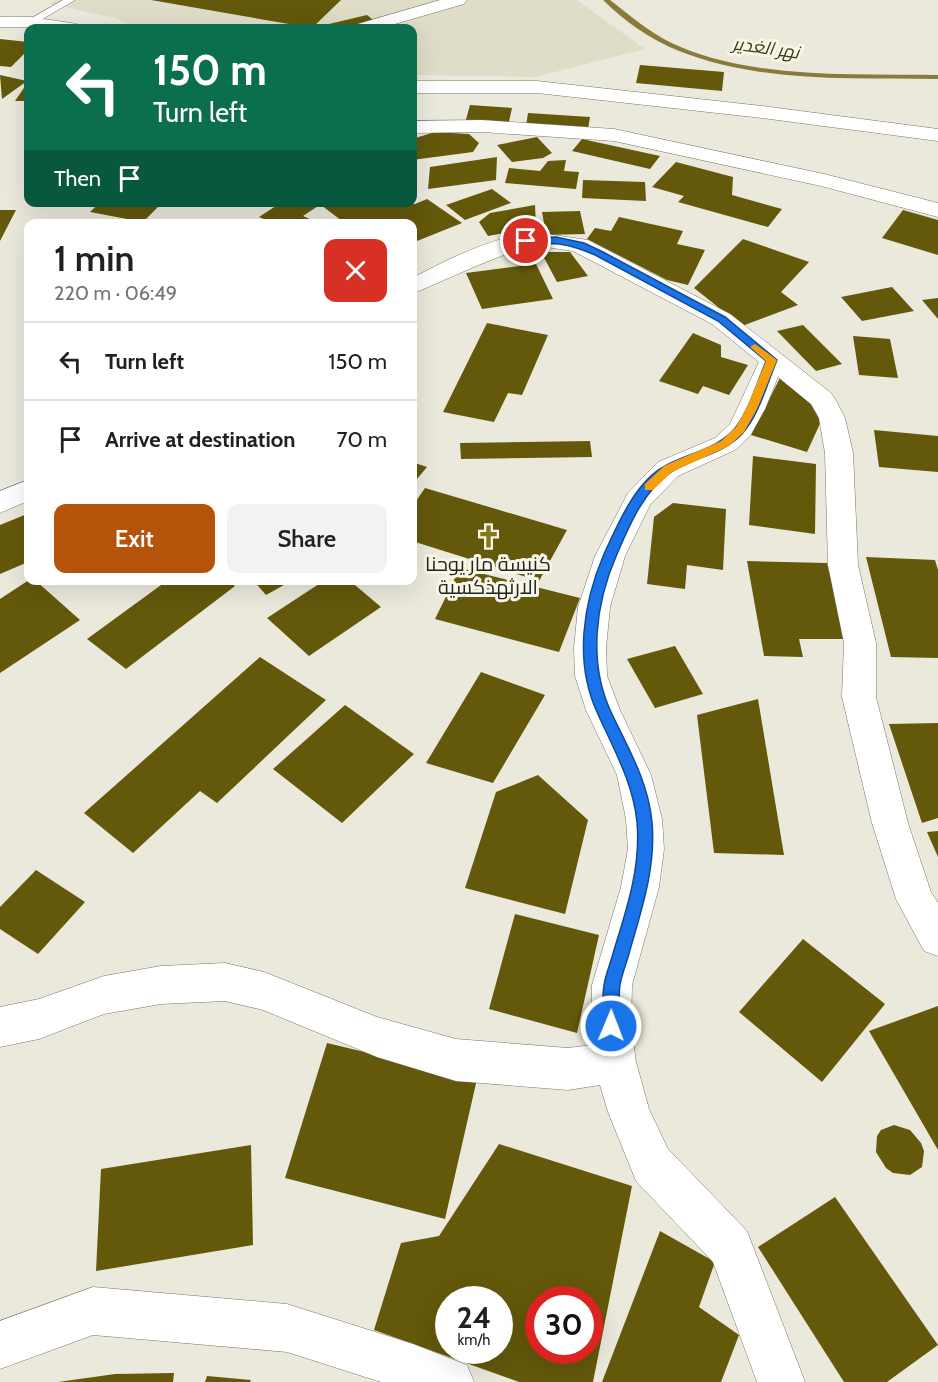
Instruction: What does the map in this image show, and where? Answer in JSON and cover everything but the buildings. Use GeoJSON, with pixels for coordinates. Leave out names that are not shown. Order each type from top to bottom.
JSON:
{"type":"FeatureCollection","features":[{"type":"Feature","properties":{"kind":"street"},"geometry":{"type":"LineString","coordinates":[[377,24],[458,0]]}},
{"type":"Feature","properties":{"kind":"street"},"geometry":{"type":"LineString","coordinates":[[0,22],[44,24]]}},
{"type":"Feature","properties":{"kind":"street"},"geometry":{"type":"LineString","coordinates":[[417,87],[537,87],[762,111],[938,135]]}},
{"type":"Feature","properties":{"kind":"street"},"geometry":{"type":"LineString","coordinates":[[417,127],[482,126],[614,135],[824,180],[938,210]]}},
{"type":"Feature","properties":{"kind":"street"},"geometry":{"type":"LineString","coordinates":[[417,285],[462,264],[526,241],[556,240],[580,245],[721,319],[822,399],[832,418],[839,453],[843,565],[860,643],[860,697],[890,823],[915,899],[938,938]]}},
{"type":"Feature","properties":{"kind":"street"},"geometry":{"type":"LineString","coordinates":[[771,360],[752,409],[740,429],[725,444],[668,469],[638,500],[610,556],[594,607],[590,648],[591,676],[603,710],[634,775],[644,819],[646,849],[640,887],[612,985],[611,1026],[615,1062],[629,1112],[652,1165],[731,1247],[781,1382]]}},
{"type":"Feature","properties":{"kind":"street"},"geometry":{"type":"LineString","coordinates":[[0,503],[24,492]]}},
{"type":"Feature","properties":{"kind":"street"},"geometry":{"type":"LineString","coordinates":[[0,1027],[39,1019],[104,995],[161,985],[225,982],[264,991],[377,1037],[456,1059],[568,1069],[615,1062]]}},
{"type":"Feature","properties":{"kind":"street"},"geometry":{"type":"LineString","coordinates":[[0,1345],[93,1311],[287,1328],[450,1382]]}},
{"type":"Feature","properties":{"kind":"lane"},"geometry":{"type":"LineString","coordinates":[[30,22],[70,0]]}},
{"type":"Feature","properties":{"kind":"shaded area"},"geometry":{"type":"Polygon","coordinates":[[[56,0],[577,0],[645,49],[535,77],[417,75],[417,24],[126,24],[116,18],[49,4],[56,0]]]}},
{"type":"Feature","properties":{"kind":"waterway","name":"نهر الغدير"},"geometry":{"type":"LineString","coordinates":[[606,0],[650,34],[680,49],[714,60],[751,68],[789,72],[938,77]]}},
{"type":"Feature","properties":{"kind":"slow traffic"},"geometry":{"type":"LineString","coordinates":[[649,487],[668,469],[725,444],[740,429],[752,409],[771,360],[755,347]]}},
{"type":"Feature","properties":{"kind":"place","name":"كنيسة مار يوحنا الارثهذكسية"},"geometry":{"type":"Point","coordinates":[488,536]}},
{"type":"Feature","properties":{"kind":"route"},"geometry":{"type":"LineString","coordinates":[[526,241],[556,240],[580,245],[600,254],[721,319],[771,360],[752,409],[740,429],[725,444],[668,469],[638,500],[610,556],[594,607],[590,648],[591,676],[603,710],[634,775],[644,819],[646,849],[640,887],[612,985],[611,1026]]}}]}
